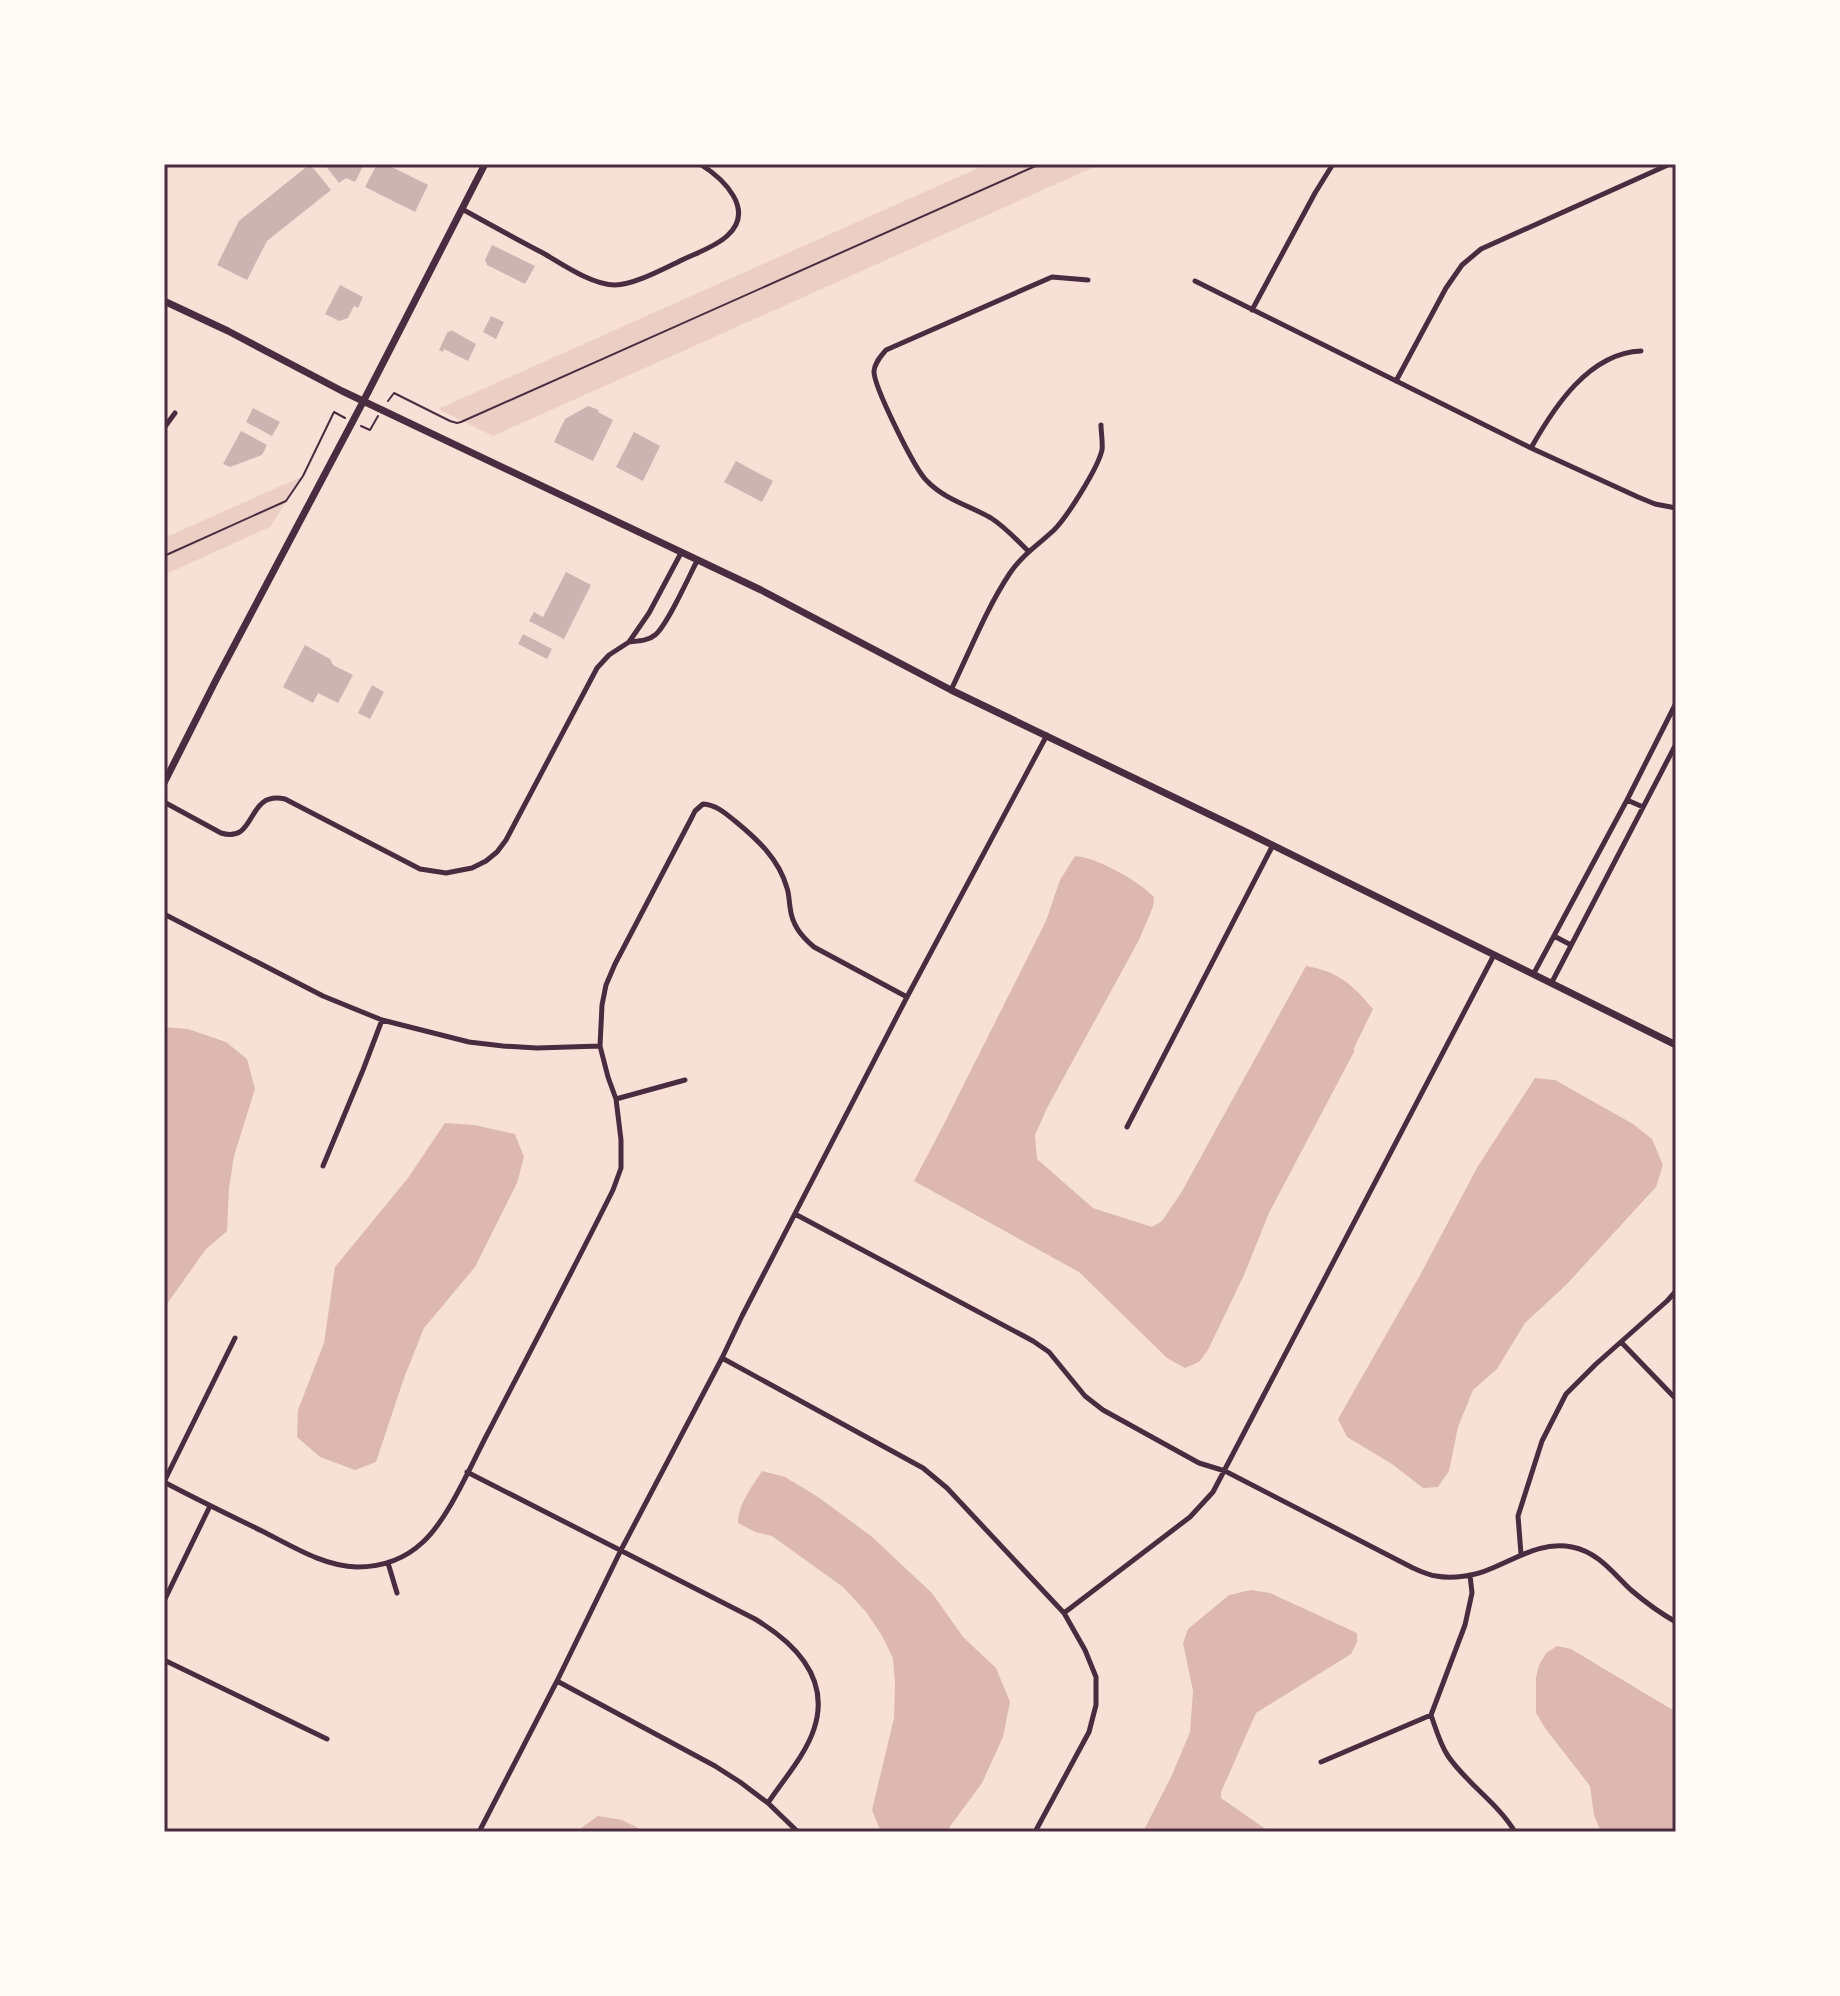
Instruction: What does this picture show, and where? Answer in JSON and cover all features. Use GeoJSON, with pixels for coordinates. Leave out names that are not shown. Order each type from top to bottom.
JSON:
{"type":"FeatureCollection","features":[{"type":"Feature","properties":{"kind":"street"},"geometry":{"type":"LineString","coordinates":[[164,783],[485,164]]}},
{"type":"Feature","properties":{"kind":"street"},"geometry":{"type":"LineString","coordinates":[[461,209],[590,278],[607,284],[627,283],[717,243],[730,233],[737,222],[738,204],[730,190],[700,164]]}},
{"type":"Feature","properties":{"kind":"street"},"geometry":{"type":"LineString","coordinates":[[1252,310],[1333,164]]}},
{"type":"Feature","properties":{"kind":"street"},"geometry":{"type":"LineString","coordinates":[[1396,381],[1446,288],[1462,265],[1481,249],[1670,164]]}},
{"type":"Feature","properties":{"kind":"street"},"geometry":{"type":"LineString","coordinates":[[1028,551],[992,519],[927,482],[908,453],[875,381],[875,367],[886,350],[1052,277],[1088,280]]}},
{"type":"Feature","properties":{"kind":"street"},"geometry":{"type":"LineString","coordinates":[[1195,281],[1531,448],[1638,497],[1676,508]]}},
{"type":"Feature","properties":{"kind":"street"},"geometry":{"type":"LineString","coordinates":[[164,301],[383,410],[761,590],[951,690],[1676,1045]]}},
{"type":"Feature","properties":{"kind":"street"},"geometry":{"type":"LineString","coordinates":[[1531,448],[1554,409],[1580,381],[1611,358],[1625,352],[1641,351]]}},
{"type":"Feature","properties":{"kind":"street"},"geometry":{"type":"LineString","coordinates":[[164,428],[175,413]]}},
{"type":"Feature","properties":{"kind":"street"},"geometry":{"type":"LineString","coordinates":[[951,690],[999,590],[1012,570],[1028,551],[1055,529],[1079,496],[1102,449],[1101,425]]}},
{"type":"Feature","properties":{"kind":"street"},"geometry":{"type":"LineString","coordinates":[[164,802],[221,833],[232,835],[244,830],[261,802],[276,797],[420,869],[446,873],[472,868],[486,861],[502,846],[597,668],[609,655],[629,642],[649,613],[681,553]]}},
{"type":"Feature","properties":{"kind":"street"},"geometry":{"type":"LineString","coordinates":[[629,642],[641,641],[656,634],[697,561]]}},
{"type":"Feature","properties":{"kind":"street"},"geometry":{"type":"LineString","coordinates":[[1534,973],[1676,703]]}},
{"type":"Feature","properties":{"kind":"street"},"geometry":{"type":"LineString","coordinates":[[479,1832],[907,997],[1047,735]]}},
{"type":"Feature","properties":{"kind":"street"},"geometry":{"type":"LineString","coordinates":[[1552,982],[1676,744]]}},
{"type":"Feature","properties":{"kind":"street"},"geometry":{"type":"LineString","coordinates":[[1627,800],[1643,807]]}},
{"type":"Feature","properties":{"kind":"street"},"geometry":{"type":"LineString","coordinates":[[235,1338],[164,1482],[332,1563],[359,1567],[388,1563],[408,1554],[426,1540],[442,1518],[613,1190],[621,1168],[621,1140],[616,1099],[600,1046],[606,985],[695,811],[703,804],[721,810],[769,853],[783,877],[791,917],[804,939],[907,997]]}},
{"type":"Feature","properties":{"kind":"street"},"geometry":{"type":"LineString","coordinates":[[1127,1127],[1273,845]]}},
{"type":"Feature","properties":{"kind":"street"},"geometry":{"type":"LineString","coordinates":[[164,914],[323,996],[382,1020],[469,1042],[537,1048],[600,1046]]}},
{"type":"Feature","properties":{"kind":"street"},"geometry":{"type":"LineString","coordinates":[[1554,936],[1571,945]]}},
{"type":"Feature","properties":{"kind":"street"},"geometry":{"type":"LineString","coordinates":[[1064,1613],[1190,1517],[1213,1492],[1494,955]]}},
{"type":"Feature","properties":{"kind":"street"},"geometry":{"type":"LineString","coordinates":[[323,1166],[382,1020]]}},
{"type":"Feature","properties":{"kind":"street"},"geometry":{"type":"LineString","coordinates":[[616,1099],[685,1080]]}},
{"type":"Feature","properties":{"kind":"street"},"geometry":{"type":"LineString","coordinates":[[795,1214],[1033,1341],[1049,1352],[1079,1389],[1103,1410],[1199,1463],[1225,1471],[1413,1568],[1434,1576],[1470,1575],[1489,1570],[1521,1554],[1554,1546],[1573,1547],[1593,1555],[1647,1603],[1676,1622]]}},
{"type":"Feature","properties":{"kind":"street"},"geometry":{"type":"LineString","coordinates":[[1521,1554],[1518,1516],[1542,1441],[1566,1394],[1676,1291]]}},
{"type":"Feature","properties":{"kind":"street"},"geometry":{"type":"LineString","coordinates":[[1621,1342],[1676,1399]]}},
{"type":"Feature","properties":{"kind":"street"},"geometry":{"type":"LineString","coordinates":[[722,1358],[923,1468],[947,1488],[1064,1613],[1096,1677],[1096,1705],[1089,1732],[1035,1832]]}},
{"type":"Feature","properties":{"kind":"street"},"geometry":{"type":"LineString","coordinates":[[467,1472],[776,1631],[793,1646],[807,1664],[814,1682],[818,1699],[817,1715],[805,1748],[768,1803]]}},
{"type":"Feature","properties":{"kind":"street"},"geometry":{"type":"LineString","coordinates":[[164,1601],[210,1506]]}},
{"type":"Feature","properties":{"kind":"street"},"geometry":{"type":"LineString","coordinates":[[388,1563],[397,1593]]}},
{"type":"Feature","properties":{"kind":"street"},"geometry":{"type":"LineString","coordinates":[[1470,1575],[1472,1593],[1465,1625],[1431,1715],[1447,1754],[1515,1832]]}},
{"type":"Feature","properties":{"kind":"street"},"geometry":{"type":"LineString","coordinates":[[164,1660],[327,1739]]}},
{"type":"Feature","properties":{"kind":"street"},"geometry":{"type":"LineString","coordinates":[[557,1681],[715,1766],[768,1803],[798,1832]]}},
{"type":"Feature","properties":{"kind":"street"},"geometry":{"type":"LineString","coordinates":[[1321,1762],[1431,1715]]}},
{"type":"Feature","properties":{"kind":"path"},"geometry":{"type":"LineString","coordinates":[[164,556],[286,501],[303,476],[334,412],[370,430],[394,393],[450,421],[461,422],[1040,164]]}},
{"type":"Feature","properties":{"kind":"shaded area"},"geometry":{"type":"Polygon","coordinates":[[[987,164],[1101,164],[493,436],[438,409],[987,164]]]}},
{"type":"Feature","properties":{"kind":"shaded area"},"geometry":{"type":"Polygon","coordinates":[[[303,476],[270,527],[164,575],[164,538],[303,476]]]}},
{"type":"Feature","properties":{"kind":"shaded area"},"geometry":{"type":"Polygon","coordinates":[[[1075,856],[1117,871],[1154,897],[1139,940],[1035,1135],[1037,1159],[1093,1208],[1152,1227],[1162,1221],[1181,1193],[1306,966],[1344,980],[1373,1009],[1355,1050],[1269,1213],[1208,1350],[1199,1362],[1185,1368],[1167,1358],[1079,1272],[914,1181],[1046,921],[1060,880],[1075,856]]]}},
{"type":"Feature","properties":{"kind":"shaded area"},"geometry":{"type":"Polygon","coordinates":[[[164,1027],[188,1029],[226,1042],[247,1059],[255,1089],[234,1156],[227,1231],[206,1249],[164,1308],[164,1027]]]}},
{"type":"Feature","properties":{"kind":"shaded area"},"geometry":{"type":"Polygon","coordinates":[[[1535,1078],[1555,1080],[1633,1124],[1652,1139],[1663,1165],[1656,1187],[1566,1285],[1525,1323],[1497,1369],[1473,1390],[1458,1427],[1449,1471],[1438,1487],[1423,1488],[1392,1464],[1347,1437],[1338,1419],[1478,1166],[1535,1078]]]}},
{"type":"Feature","properties":{"kind":"shaded area"},"geometry":{"type":"Polygon","coordinates":[[[445,1123],[474,1125],[515,1134],[524,1157],[517,1183],[475,1267],[424,1328],[376,1462],[355,1470],[320,1457],[297,1437],[298,1410],[324,1343],[335,1267],[408,1178],[445,1123]]]}},
{"type":"Feature","properties":{"kind":"shaded area"},"geometry":{"type":"Polygon","coordinates":[[[762,1471],[785,1477],[871,1536],[932,1593],[963,1637],[996,1668],[1010,1702],[1003,1737],[982,1783],[946,1832],[881,1832],[872,1810],[894,1718],[893,1658],[866,1612],[843,1587],[772,1536],[738,1523],[743,1502],[762,1471]]]}},
{"type":"Feature","properties":{"kind":"shaded area"},"geometry":{"type":"Polygon","coordinates":[[[1251,1590],[1270,1593],[1357,1633],[1357,1642],[1351,1654],[1256,1713],[1221,1798],[1270,1832],[1143,1832],[1190,1732],[1193,1691],[1183,1643],[1188,1629],[1229,1595],[1251,1590]]]}},
{"type":"Feature","properties":{"kind":"shaded area"},"geometry":{"type":"Polygon","coordinates":[[[1557,1646],[1571,1649],[1676,1712],[1676,1832],[1601,1832],[1594,1815],[1590,1786],[1536,1713],[1539,1665],[1546,1653],[1557,1646]]]}},
{"type":"Feature","properties":{"kind":"shaded area"},"geometry":{"type":"Polygon","coordinates":[[[598,1816],[622,1820],[646,1832],[578,1832],[598,1816]]]}},
{"type":"Feature","properties":{"kind":"building"},"geometry":{"type":"Polygon","coordinates":[[[310,164],[331,190],[267,241],[247,280],[217,265],[239,221],[310,164]]]}},
{"type":"Feature","properties":{"kind":"building"},"geometry":{"type":"Polygon","coordinates":[[[324,164],[364,164],[355,182],[346,178],[339,183],[324,164]]]}},
{"type":"Feature","properties":{"kind":"building"},"geometry":{"type":"Polygon","coordinates":[[[377,164],[386,164],[428,185],[415,212],[365,187],[377,164]]]}},
{"type":"Feature","properties":{"kind":"building"},"geometry":{"type":"Polygon","coordinates":[[[492,245],[535,266],[525,284],[487,265],[485,260],[492,245]]]}},
{"type":"Feature","properties":{"kind":"building"},"geometry":{"type":"Polygon","coordinates":[[[340,285],[363,297],[348,318],[339,321],[325,314],[340,285]]]}},
{"type":"Feature","properties":{"kind":"building"},"geometry":{"type":"Polygon","coordinates":[[[491,316],[504,322],[496,339],[483,332],[491,316]]]}},
{"type":"Feature","properties":{"kind":"building"},"geometry":{"type":"Polygon","coordinates":[[[451,330],[476,344],[468,361],[444,349],[443,352],[439,350],[451,330]]]}},
{"type":"Feature","properties":{"kind":"building"},"geometry":{"type":"Polygon","coordinates":[[[588,406],[613,420],[593,461],[554,442],[565,419],[588,406]]]}},
{"type":"Feature","properties":{"kind":"building"},"geometry":{"type":"Polygon","coordinates":[[[253,408],[280,422],[272,436],[246,422],[253,408]]]}},
{"type":"Feature","properties":{"kind":"building"},"geometry":{"type":"Polygon","coordinates":[[[241,431],[267,445],[262,455],[230,467],[223,464],[241,431]]]}},
{"type":"Feature","properties":{"kind":"building"},"geometry":{"type":"Polygon","coordinates":[[[634,432],[660,446],[643,481],[616,467],[634,432]]]}},
{"type":"Feature","properties":{"kind":"building"},"geometry":{"type":"Polygon","coordinates":[[[736,461],[773,481],[762,502],[724,482],[736,461]]]}},
{"type":"Feature","properties":{"kind":"building"},"geometry":{"type":"Polygon","coordinates":[[[566,572],[591,585],[564,639],[529,621],[534,612],[543,617],[566,572]]]}},
{"type":"Feature","properties":{"kind":"building"},"geometry":{"type":"Polygon","coordinates":[[[523,634],[552,649],[547,659],[518,644],[523,634]]]}},
{"type":"Feature","properties":{"kind":"building"},"geometry":{"type":"Polygon","coordinates":[[[305,645],[353,675],[338,703],[318,693],[313,703],[283,687],[305,645]]]}},
{"type":"Feature","properties":{"kind":"building"},"geometry":{"type":"Polygon","coordinates":[[[372,685],[384,692],[370,719],[358,713],[372,685]]]}}]}
